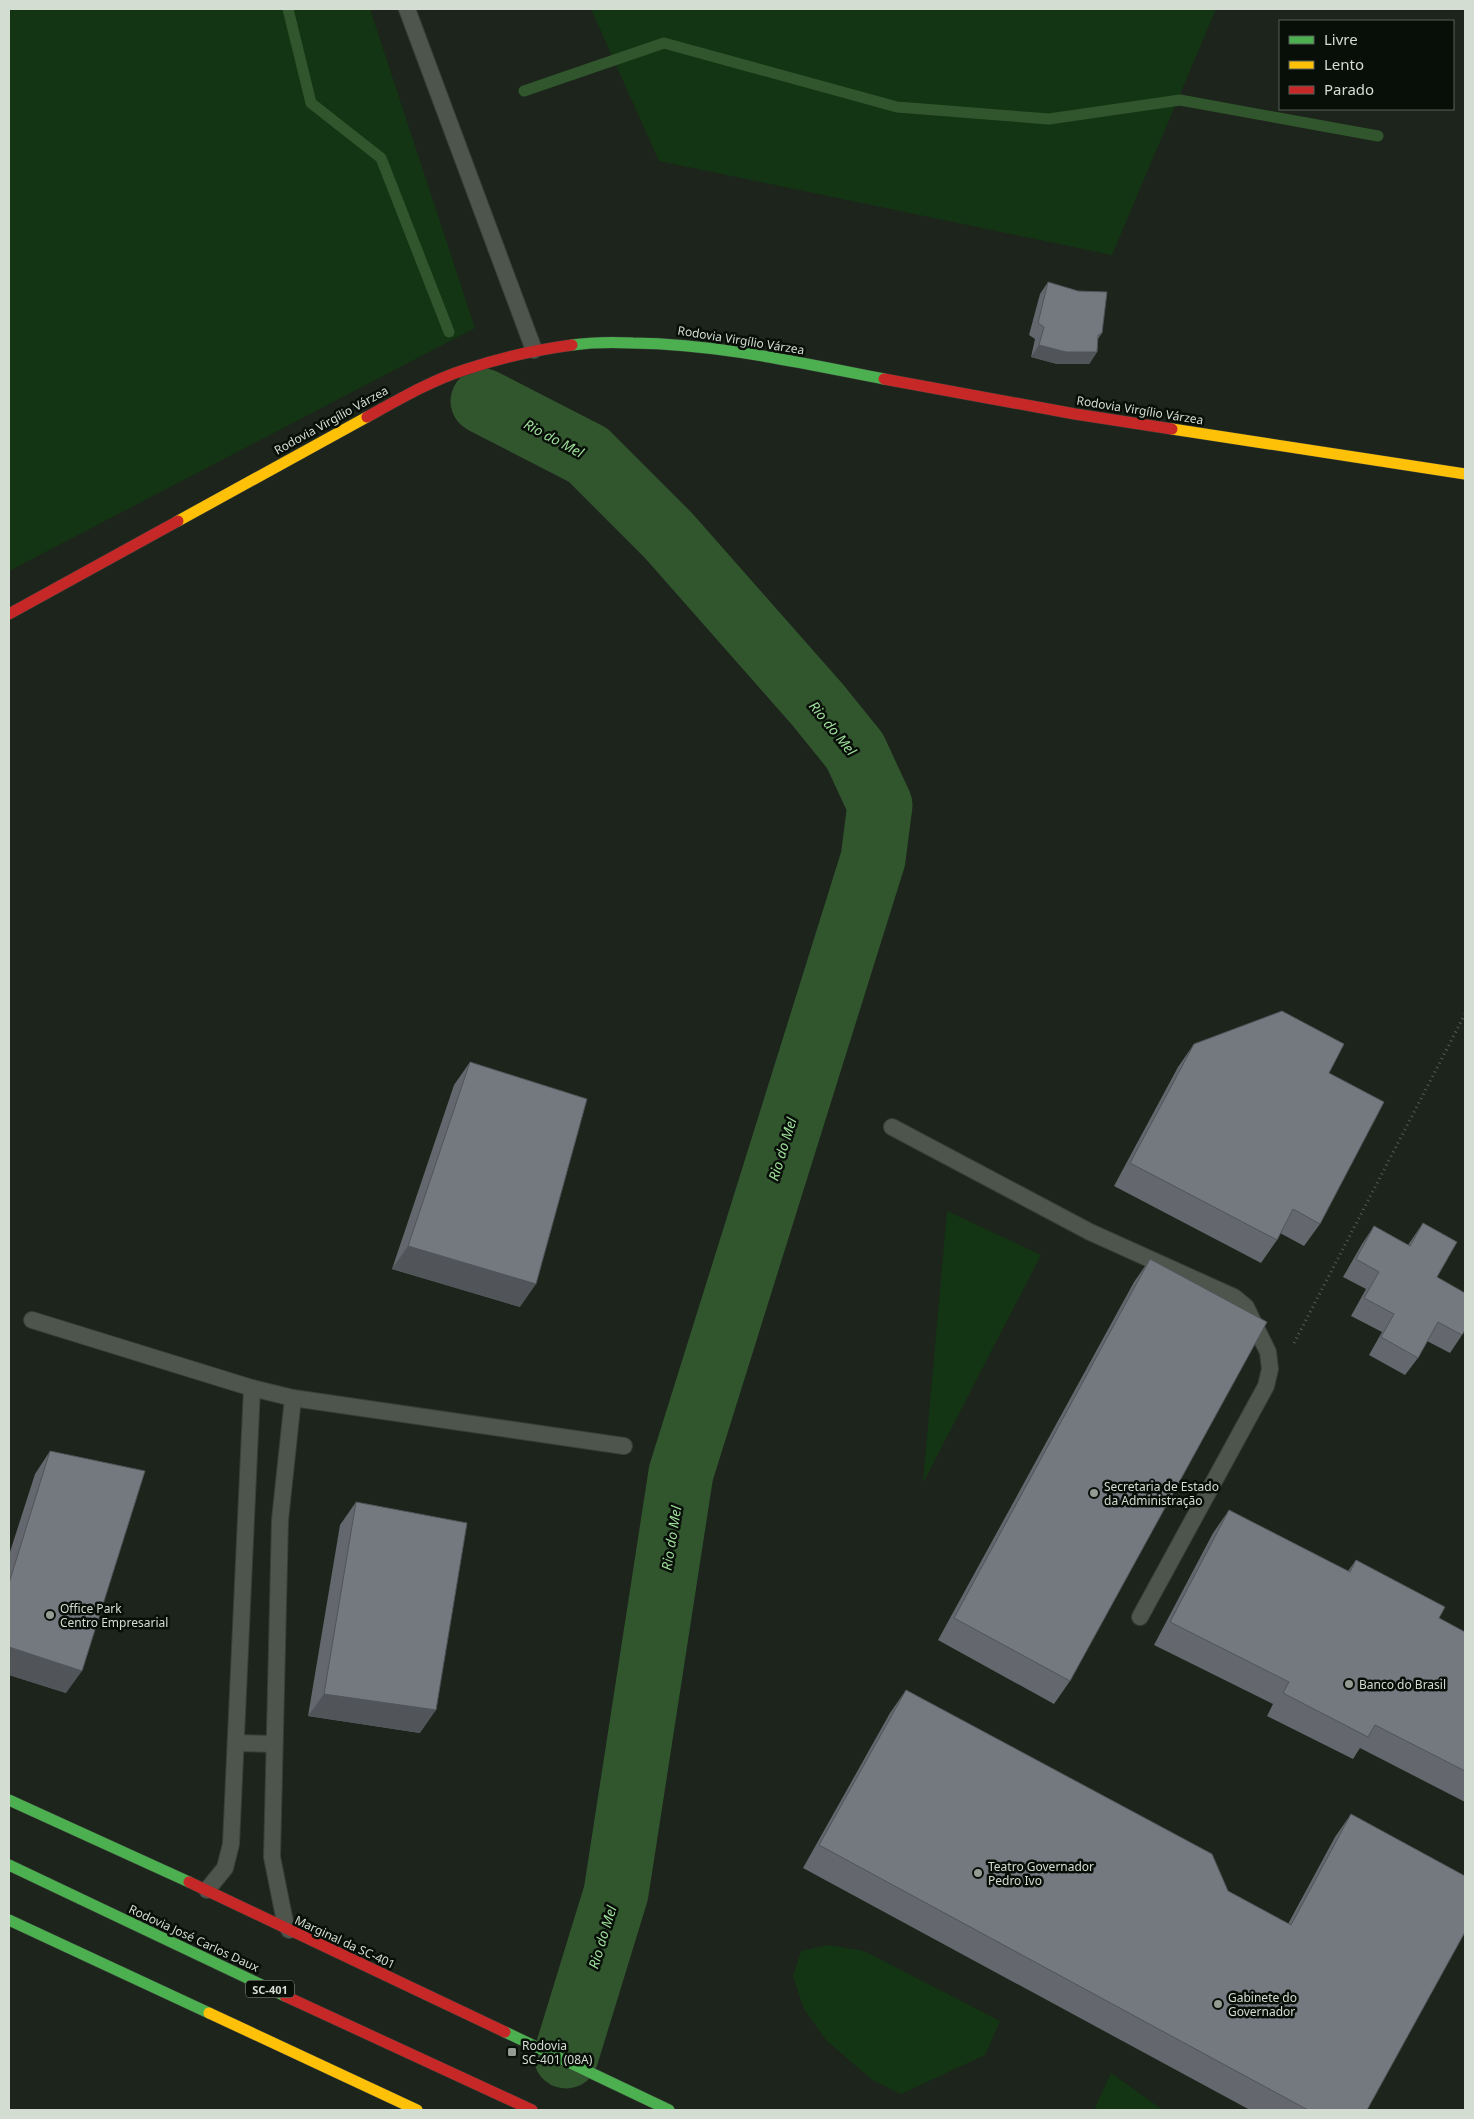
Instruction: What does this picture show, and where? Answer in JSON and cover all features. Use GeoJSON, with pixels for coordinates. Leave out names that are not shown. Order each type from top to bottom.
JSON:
{"type":"FeatureCollection","features":[{"type":"Feature","properties":{"kind":"main road","name":"Rodovia Virgílio Várzea"},"geometry":{"type":"LineString","coordinates":[[9,614],[406,395],[462,370],[534,350],[591,342],[668,343],[733,351],[1075,414],[1465,474]]}},
{"type":"Feature","properties":{"kind":"main road","name":"Marginal da SC-401"},"geometry":{"type":"LineString","coordinates":[[9,1800],[207,1890],[669,2110]]}},
{"type":"Feature","properties":{"kind":"main road","name":"Rodovia José Carlos Daux"},"geometry":{"type":"LineString","coordinates":[[9,1865],[354,2029],[532,2110]]}},
{"type":"Feature","properties":{"kind":"main road"},"geometry":{"type":"LineString","coordinates":[[9,1920],[417,2110]]}},
{"type":"Feature","properties":{"kind":"lane"},"geometry":{"type":"LineString","coordinates":[[407,9],[534,350]]}},
{"type":"Feature","properties":{"kind":"lane"},"geometry":{"type":"LineString","coordinates":[[892,1128],[1090,1232],[1234,1297],[1246,1307],[1255,1323],[1268,1352],[1270,1369],[1266,1386],[1140,1618]]}},
{"type":"Feature","properties":{"kind":"lane"},"geometry":{"type":"LineString","coordinates":[[32,1320],[252,1388],[293,1398],[624,1446]]}},
{"type":"Feature","properties":{"kind":"lane"},"geometry":{"type":"LineString","coordinates":[[207,1890],[225,1868],[231,1844],[252,1388]]}},
{"type":"Feature","properties":{"kind":"lane"},"geometry":{"type":"LineString","coordinates":[[289,1930],[285,1922],[272,1856],[280,1520],[293,1398]]}},
{"type":"Feature","properties":{"kind":"lane"},"geometry":{"type":"LineString","coordinates":[[236,1743],[274,1744]]}},
{"type":"Feature","properties":{"kind":"path"},"geometry":{"type":"LineString","coordinates":[[1270,1369],[1290,1352],[1465,1014]]}},
{"type":"Feature","properties":{"kind":"green space"},"geometry":{"type":"Polygon","coordinates":[[[9,9],[370,9],[475,328],[9,571],[9,9]]]}},
{"type":"Feature","properties":{"kind":"green space"},"geometry":{"type":"Polygon","coordinates":[[[591,9],[1216,9],[1112,255],[659,161],[591,9]]]}},
{"type":"Feature","properties":{"kind":"green space"},"geometry":{"type":"Polygon","coordinates":[[[947,1211],[1041,1255],[923,1483],[947,1211]]]}},
{"type":"Feature","properties":{"kind":"green space"},"geometry":{"type":"Polygon","coordinates":[[[829,1945],[864,1951],[1000,2021],[985,2055],[901,2094],[871,2079],[826,2040],[804,2009],[793,1976],[801,1951],[829,1945]]]}},
{"type":"Feature","properties":{"kind":"green space"},"geometry":{"type":"Polygon","coordinates":[[[1111,2073],[1163,2110],[1094,2110],[1111,2073]]]}},
{"type":"Feature","properties":{"kind":"building"},"geometry":{"type":"Polygon","coordinates":[[[1048,282],[1078,291],[1107,292],[1102,333],[1098,335],[1097,352],[1066,352],[1039,345],[1044,327],[1038,323],[1048,282]]]}},
{"type":"Feature","properties":{"kind":"building"},"geometry":{"type":"Polygon","coordinates":[[[1282,1011],[1344,1044],[1329,1073],[1384,1102],[1320,1224],[1293,1209],[1277,1240],[1130,1163],[1194,1044],[1282,1011]]]}},
{"type":"Feature","properties":{"kind":"building"},"geometry":{"type":"Polygon","coordinates":[[[470,1062],[587,1099],[536,1284],[408,1246],[470,1062]]]}},
{"type":"Feature","properties":{"kind":"building"},"geometry":{"type":"Polygon","coordinates":[[[1423,1223],[1457,1242],[1437,1277],[1465,1293],[1465,1330],[1462,1335],[1438,1322],[1418,1358],[1381,1337],[1394,1314],[1364,1298],[1379,1272],[1356,1259],[1374,1226],[1410,1246],[1423,1223]]]}},
{"type":"Feature","properties":{"kind":"building","name":"Secretaria de Estado da Administração"},"geometry":{"type":"Polygon","coordinates":[[[1150,1259],[1267,1322],[1070,1681],[954,1618],[1150,1259]]]}},
{"type":"Feature","properties":{"kind":"building","name":"Office Park Centro Empresarial"},"geometry":{"type":"Polygon","coordinates":[[[50,1451],[145,1471],[82,1671],[9,1647],[9,1583],[50,1451]]]}},
{"type":"Feature","properties":{"kind":"building"},"geometry":{"type":"Polygon","coordinates":[[[356,1502],[467,1523],[436,1710],[324,1694],[356,1502]]]}},
{"type":"Feature","properties":{"kind":"building","name":"Banco do Brasil"},"geometry":{"type":"Polygon","coordinates":[[[1229,1510],[1350,1572],[1356,1560],[1445,1607],[1439,1618],[1465,1632],[1465,1771],[1375,1725],[1368,1737],[1283,1693],[1289,1682],[1170,1622],[1229,1510]]]}},
{"type":"Feature","properties":{"kind":"building"},"geometry":{"type":"Polygon","coordinates":[[[906,1690],[1212,1854],[1228,1891],[1291,1925],[1351,1814],[1465,1876],[1465,1932],[1367,2110],[1308,2110],[819,1845],[906,1690]]]}},
{"type":"Feature","properties":{"kind":"waterway"},"geometry":{"type":"LineString","coordinates":[[288,9],[311,103],[381,158],[449,332]]}},
{"type":"Feature","properties":{"kind":"waterway"},"geometry":{"type":"LineString","coordinates":[[524,91],[664,43],[897,107],[1049,119],[1180,100],[1378,136]]}},
{"type":"Feature","properties":{"kind":"waterway","name":"Rio do Mel"},"geometry":{"type":"LineString","coordinates":[[483,401],[588,455],[668,535],[817,704],[855,751],[880,805],[873,859],[681,1473],[616,1893],[566,2056]]}},
{"type":"Feature","properties":{"kind":"traffic: fast"},"geometry":{"type":"LineString","coordinates":[[572,345],[618,342],[696,347],[759,355],[884,379]]}},
{"type":"Feature","properties":{"kind":"traffic: fast"},"geometry":{"type":"LineString","coordinates":[[9,1800],[189,1882]]}},
{"type":"Feature","properties":{"kind":"traffic: fast"},"geometry":{"type":"LineString","coordinates":[[9,1865],[285,1996]]}},
{"type":"Feature","properties":{"kind":"traffic: fast"},"geometry":{"type":"LineString","coordinates":[[9,1920],[209,2013]]}},
{"type":"Feature","properties":{"kind":"traffic: fast"},"geometry":{"type":"LineString","coordinates":[[505,2032],[669,2110]]}},
{"type":"Feature","properties":{"kind":"traffic: slow"},"geometry":{"type":"LineString","coordinates":[[178,521],[367,417]]}},
{"type":"Feature","properties":{"kind":"traffic: slow"},"geometry":{"type":"LineString","coordinates":[[1172,429],[1465,474]]}},
{"type":"Feature","properties":{"kind":"traffic: slow"},"geometry":{"type":"LineString","coordinates":[[209,2013],[417,2110]]}},
{"type":"Feature","properties":{"kind":"traffic: jam"},"geometry":{"type":"LineString","coordinates":[[367,417],[451,374],[517,355],[572,345]]}},
{"type":"Feature","properties":{"kind":"traffic: jam"},"geometry":{"type":"LineString","coordinates":[[884,379],[1075,414],[1172,429]]}},
{"type":"Feature","properties":{"kind":"traffic: jam"},"geometry":{"type":"LineString","coordinates":[[9,614],[178,521]]}},
{"type":"Feature","properties":{"kind":"traffic: jam"},"geometry":{"type":"LineString","coordinates":[[189,1882],[505,2032]]}},
{"type":"Feature","properties":{"kind":"traffic: jam"},"geometry":{"type":"LineString","coordinates":[[285,1996],[532,2110]]}},
{"type":"Feature","properties":{"kind":"place","name":"Secretaria de Estado da Administração"},"geometry":{"type":"Point","coordinates":[1094,1493]}},
{"type":"Feature","properties":{"kind":"place","name":"Office Park Centro Empresarial"},"geometry":{"type":"Point","coordinates":[50,1615]}},
{"type":"Feature","properties":{"kind":"place","name":"Banco do Brasil"},"geometry":{"type":"Point","coordinates":[1349,1684]}},
{"type":"Feature","properties":{"kind":"place","name":"Teatro Governador Pedro Ivo"},"geometry":{"type":"Point","coordinates":[978,1873]}},
{"type":"Feature","properties":{"kind":"place","name":"Gabinete do Governador"},"geometry":{"type":"Point","coordinates":[1218,2004]}},
{"type":"Feature","properties":{"kind":"place","name":"Rodovia SC-401 (08A)"},"geometry":{"type":"Point","coordinates":[512,2052]}}]}
